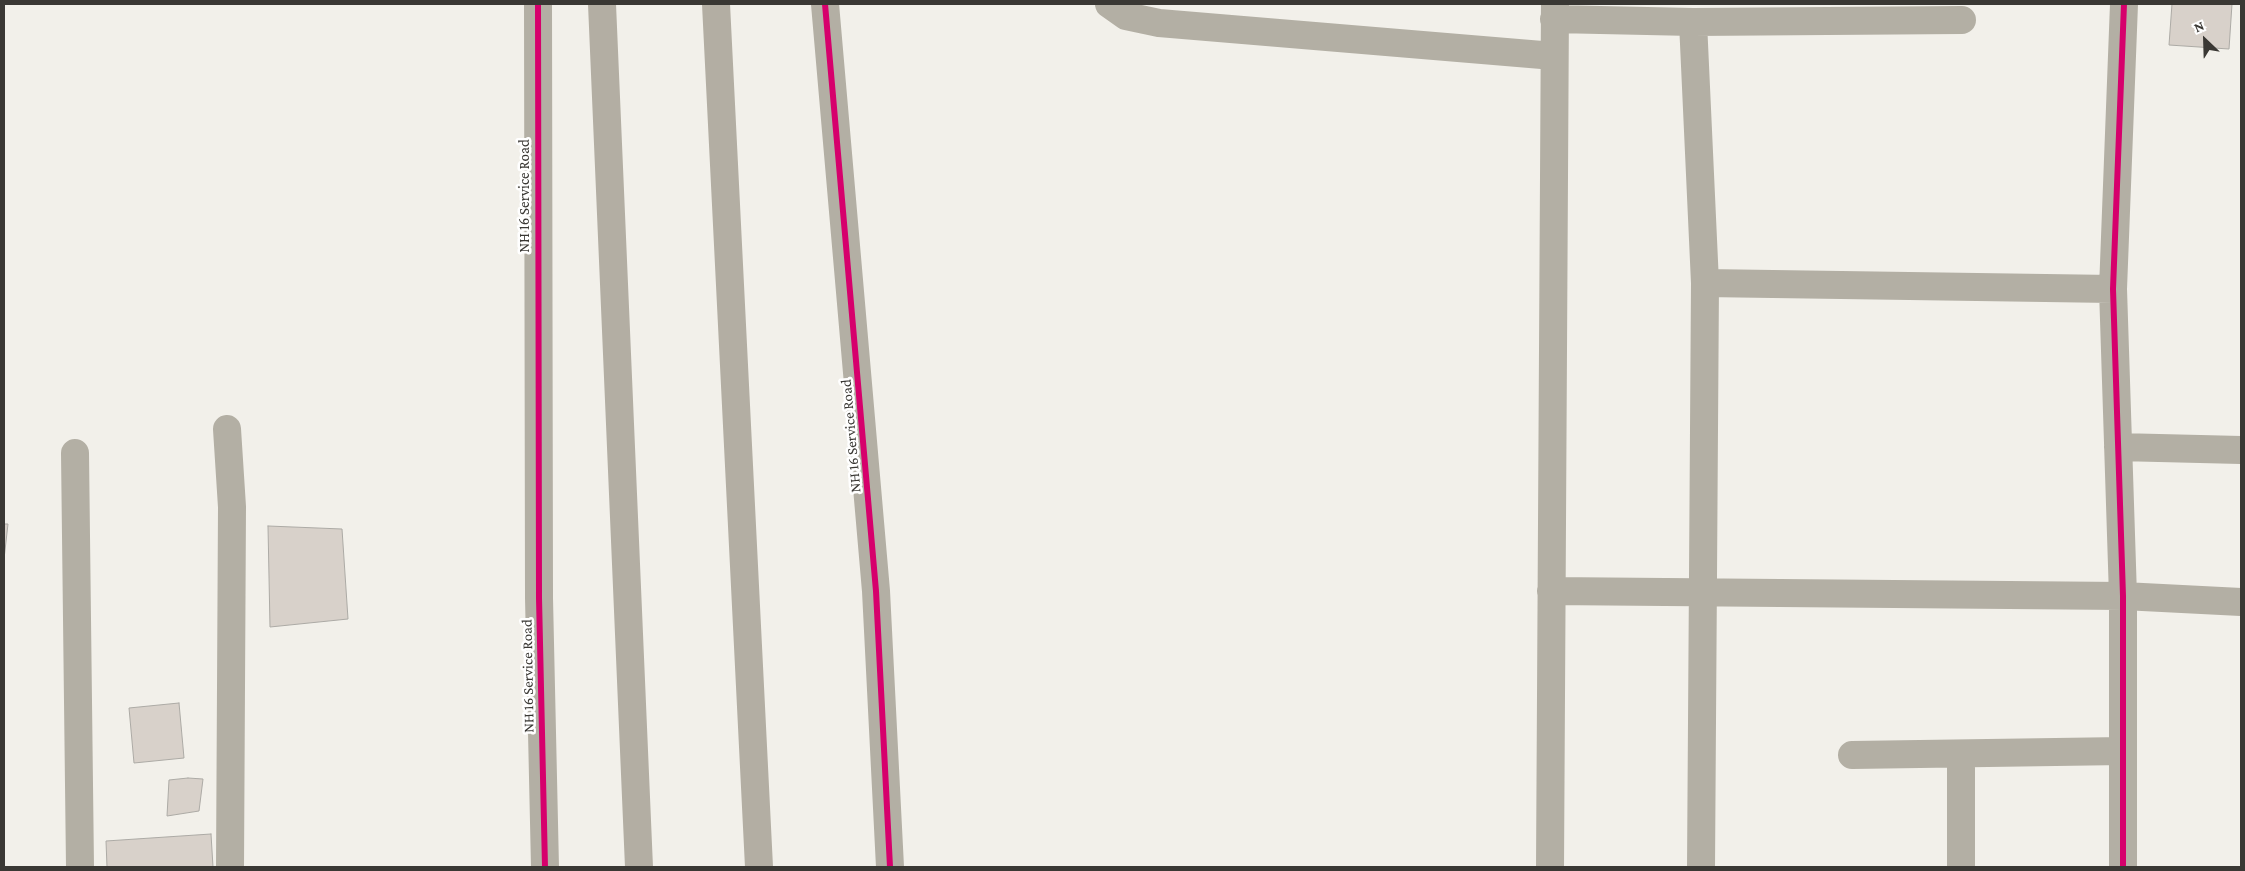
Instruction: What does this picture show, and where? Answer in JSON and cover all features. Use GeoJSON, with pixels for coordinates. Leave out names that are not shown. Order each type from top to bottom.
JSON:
{"type":"FeatureCollection","features":[{"type":"Feature","properties":{"kind":"highway"},"geometry":{"type":"LineString","coordinates":[[602,4],[639,867]]}},
{"type":"Feature","properties":{"kind":"highway"},"geometry":{"type":"LineString","coordinates":[[716,4],[759,867]]}},
{"type":"Feature","properties":{"kind":"street","name":"NH 16 Service Road"},"geometry":{"type":"LineString","coordinates":[[538,4],[539,588],[545,867]]}},
{"type":"Feature","properties":{"kind":"street","name":"NH 16 Service Road"},"geometry":{"type":"LineString","coordinates":[[825,4],[876,591],[890,867]]}},
{"type":"Feature","properties":{"kind":"street"},"geometry":{"type":"LineString","coordinates":[[1109,4],[1126,16],[1159,23],[1554,56]]}},
{"type":"Feature","properties":{"kind":"street"},"geometry":{"type":"LineString","coordinates":[[2123,867],[2123,596],[2113,289],[2124,4]]}},
{"type":"Feature","properties":{"kind":"street"},"geometry":{"type":"LineString","coordinates":[[1550,867],[1554,12],[1693,22],[1962,20]]}},
{"type":"Feature","properties":{"kind":"street"},"geometry":{"type":"LineString","coordinates":[[1693,22],[1705,283],[1701,867]]}},
{"type":"Feature","properties":{"kind":"street"},"geometry":{"type":"LineString","coordinates":[[1705,283],[2113,289]]}},
{"type":"Feature","properties":{"kind":"street"},"geometry":{"type":"LineString","coordinates":[[226,429],[232,507],[230,867]]}},
{"type":"Feature","properties":{"kind":"street"},"geometry":{"type":"LineString","coordinates":[[2118,447],[2241,450]]}},
{"type":"Feature","properties":{"kind":"street"},"geometry":{"type":"LineString","coordinates":[[75,453],[80,867]]}},
{"type":"Feature","properties":{"kind":"street"},"geometry":{"type":"LineString","coordinates":[[1551,591],[2123,596],[2241,602]]}},
{"type":"Feature","properties":{"kind":"street"},"geometry":{"type":"LineString","coordinates":[[1852,756],[2123,751]]}},
{"type":"Feature","properties":{"kind":"street"},"geometry":{"type":"LineString","coordinates":[[1961,754],[1961,867]]}},
{"type":"Feature","properties":{"kind":"building"},"geometry":{"type":"Polygon","coordinates":[[[2172,4],[2232,4],[2229,49],[2169,45],[2172,4]]]}},
{"type":"Feature","properties":{"kind":"building"},"geometry":{"type":"Polygon","coordinates":[[[4,524],[8,524],[4,559],[4,524]]]}},
{"type":"Feature","properties":{"kind":"building"},"geometry":{"type":"Polygon","coordinates":[[[268,526],[342,529],[348,619],[270,627],[268,526]]]}},
{"type":"Feature","properties":{"kind":"building"},"geometry":{"type":"Polygon","coordinates":[[[179,703],[184,758],[134,763],[129,708],[179,703]]]}},
{"type":"Feature","properties":{"kind":"building"},"geometry":{"type":"Polygon","coordinates":[[[203,779],[199,811],[167,816],[169,780],[203,779]]]}},
{"type":"Feature","properties":{"kind":"building"},"geometry":{"type":"Polygon","coordinates":[[[211,834],[213,867],[107,867],[106,841],[211,834]]]}},
{"type":"Feature","properties":{"kind":"cycle path"},"geometry":{"type":"LineString","coordinates":[[538,4],[539,598],[545,867]]}},
{"type":"Feature","properties":{"kind":"cycle path"},"geometry":{"type":"LineString","coordinates":[[825,4],[876,591],[890,867]]}},
{"type":"Feature","properties":{"kind":"cycle path"},"geometry":{"type":"LineString","coordinates":[[2123,867],[2123,596],[2113,289],[2124,4]]}}]}
